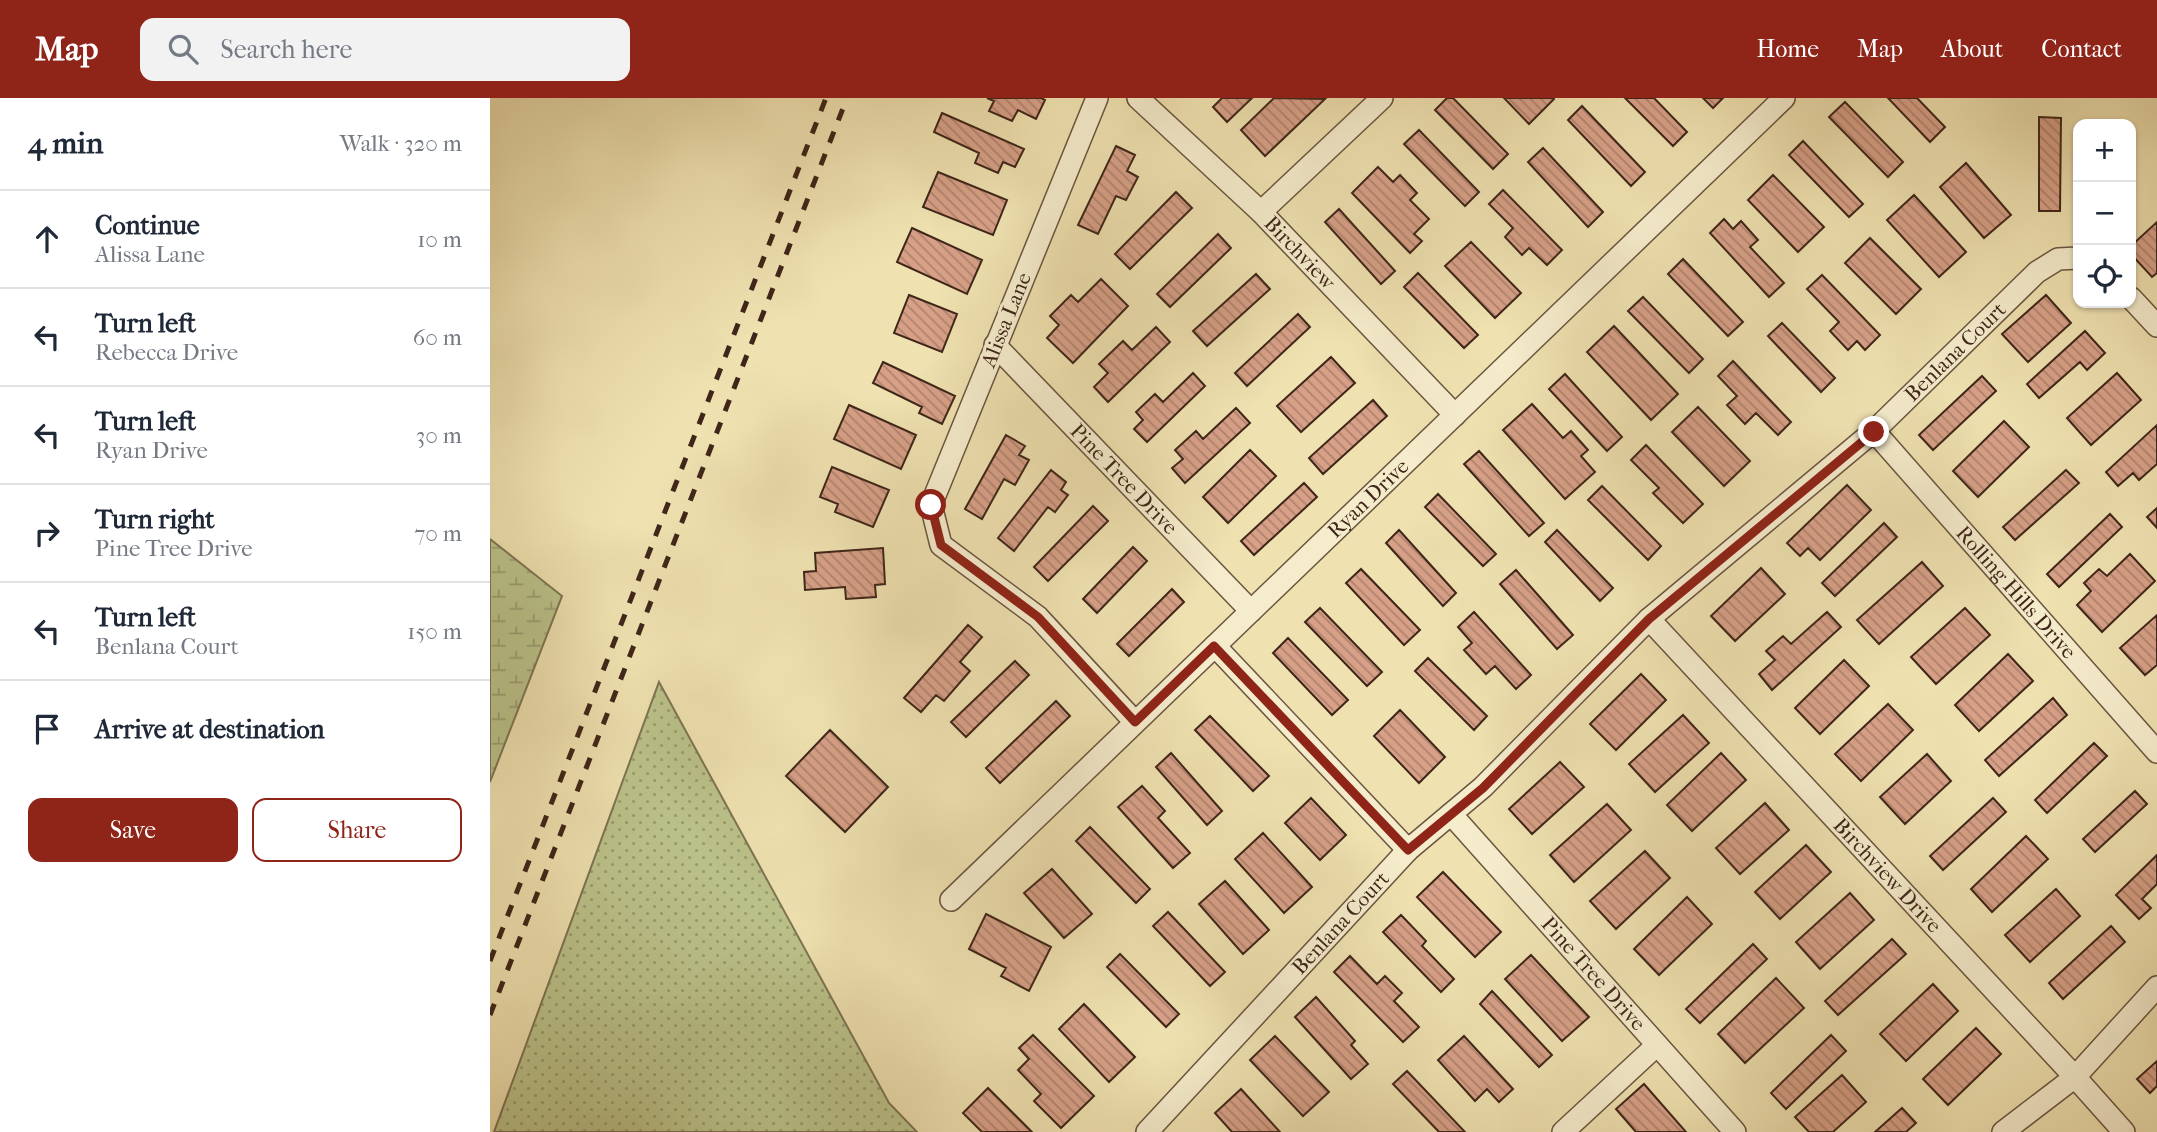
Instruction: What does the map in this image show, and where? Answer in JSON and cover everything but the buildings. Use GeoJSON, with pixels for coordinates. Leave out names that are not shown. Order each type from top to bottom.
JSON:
{"type":"FeatureCollection","features":[{"type":"Feature","properties":{"kind":"street","name":"Alissa Lane"},"geometry":{"type":"LineString","coordinates":[[1097,98],[931,505],[941,545],[1038,617],[1135,722]]}},
{"type":"Feature","properties":{"kind":"street","name":"Birchview"},"geometry":{"type":"LineString","coordinates":[[1138,98],[1261,212],[1455,415]]}},
{"type":"Feature","properties":{"kind":"street"},"geometry":{"type":"LineString","coordinates":[[1261,212],[1382,98]]}},
{"type":"Feature","properties":{"kind":"street","name":"Ryan Drive"},"geometry":{"type":"LineString","coordinates":[[951,900],[1784,98]]}},
{"type":"Feature","properties":{"kind":"street","name":"Benlana Court"},"geometry":{"type":"LineString","coordinates":[[1147,1132],[1408,850],[1483,788],[1649,619],[1874,432],[2037,272],[2058,259],[2073,258]]}},
{"type":"Feature","properties":{"kind":"street"},"geometry":{"type":"LineString","coordinates":[[2136,303],[2157,326]]}},
{"type":"Feature","properties":{"kind":"street","name":"Pine Tree Drive"},"geometry":{"type":"LineString","coordinates":[[995,345],[1251,611]]}},
{"type":"Feature","properties":{"kind":"street","name":"Rolling Hills Drive"},"geometry":{"type":"LineString","coordinates":[[1874,432],[2157,752]]}},
{"type":"Feature","properties":{"kind":"street","name":"Birchview Drive"},"geometry":{"type":"LineString","coordinates":[[1649,619],[2076,1077],[2124,1132]]}},
{"type":"Feature","properties":{"kind":"street"},"geometry":{"type":"LineString","coordinates":[[1214,646],[1408,850]]}},
{"type":"Feature","properties":{"kind":"street","name":"Pine Tree Drive"},"geometry":{"type":"LineString","coordinates":[[1451,814],[1735,1132]]}},
{"type":"Feature","properties":{"kind":"street"},"geometry":{"type":"LineString","coordinates":[[2003,1132],[2076,1077],[2157,987]]}},
{"type":"Feature","properties":{"kind":"street"},"geometry":{"type":"LineString","coordinates":[[1563,1132],[1657,1045]]}},
{"type":"Feature","properties":{"kind":"green space"},"geometry":{"type":"Polygon","coordinates":[[[490,539],[562,596],[490,782],[490,539]]]}},
{"type":"Feature","properties":{"kind":"green space"},"geometry":{"type":"Polygon","coordinates":[[[659,682],[889,1103],[917,1132],[494,1132],[659,682]]]}},
{"type":"Feature","properties":{"kind":"railway"},"geometry":{"type":"LineString","coordinates":[[490,961],[826,98]]}},
{"type":"Feature","properties":{"kind":"railway"},"geometry":{"type":"LineString","coordinates":[[490,1015],[847,98]]}},
{"type":"Feature","properties":{"kind":"route"},"geometry":{"type":"LineString","coordinates":[[931,505],[941,545],[1038,617],[1135,722],[1214,646],[1408,850],[1483,788],[1649,619],[1874,432]]}}]}
